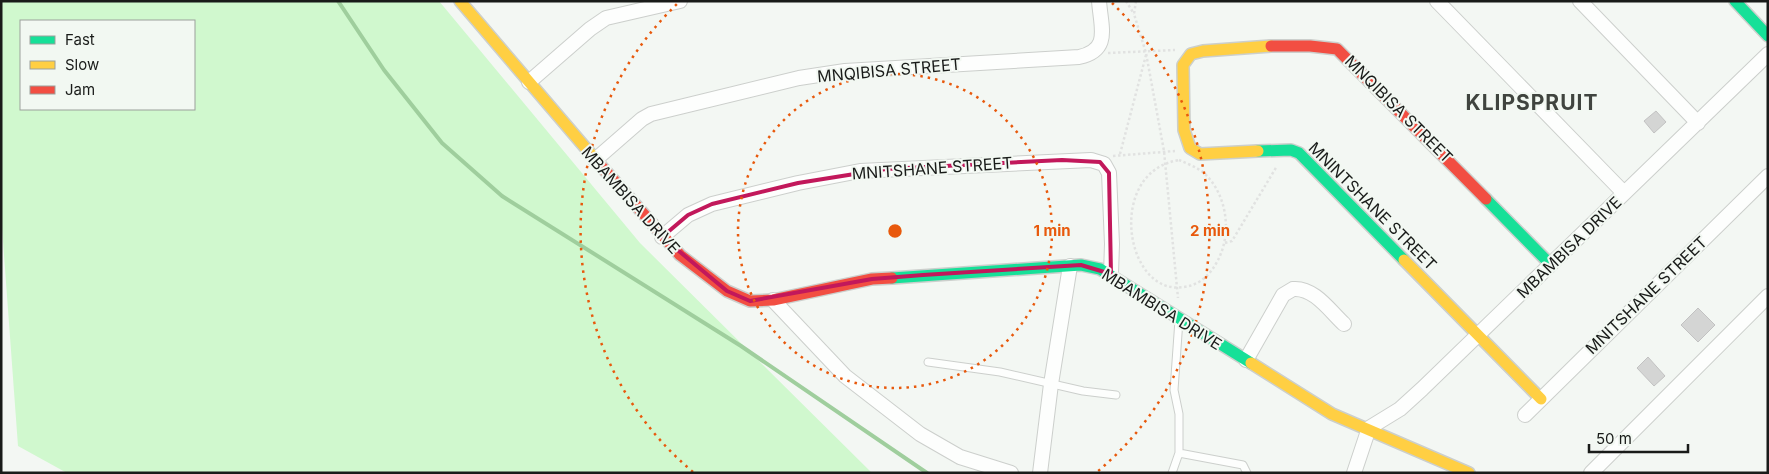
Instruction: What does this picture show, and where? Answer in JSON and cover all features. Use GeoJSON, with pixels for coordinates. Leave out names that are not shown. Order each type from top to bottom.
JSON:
{"type":"FeatureCollection","features":[{"type":"Feature","properties":{"kind":"street","name":"MBAMBISA DRIVE"},"geometry":{"type":"LineString","coordinates":[[460,1],[662,238],[680,255],[727,291],[750,301],[773,300],[872,279],[1070,266],[1091,267],[1111,274],[1332,414],[1369,428],[1407,403],[1768,54]]}},
{"type":"Feature","properties":{"kind":"street"},"geometry":{"type":"LineString","coordinates":[[529,82],[590,28],[606,18],[680,1]]}},
{"type":"Feature","properties":{"kind":"street"},"geometry":{"type":"LineString","coordinates":[[1096,52],[1100,45],[1101,35],[1099,1]]}},
{"type":"Feature","properties":{"kind":"street"},"geometry":{"type":"LineString","coordinates":[[1437,1],[1624,194]]}},
{"type":"Feature","properties":{"kind":"street"},"geometry":{"type":"LineString","coordinates":[[1580,1],[1698,123]]}},
{"type":"Feature","properties":{"kind":"street"},"geometry":{"type":"LineString","coordinates":[[1734,1],[1768,36]]}},
{"type":"Feature","properties":{"kind":"street","name":"MNQIBISA STREET"},"geometry":{"type":"LineString","coordinates":[[1193,53],[1213,49],[1317,44],[1337,49],[1551,265]]}},
{"type":"Feature","properties":{"kind":"street","name":"MNQIBISA STREET"},"geometry":{"type":"LineString","coordinates":[[594,160],[642,119],[651,114],[799,78],[873,68],[1079,57],[1096,52]]}},
{"type":"Feature","properties":{"kind":"street"},"geometry":{"type":"LineString","coordinates":[[1193,53],[1183,65],[1184,130],[1186,139],[1194,151]]}},
{"type":"Feature","properties":{"kind":"street","name":"MNINTSHANE STREET"},"geometry":{"type":"LineString","coordinates":[[1194,151],[1200,154],[1286,150],[1299,153],[1541,399]]}},
{"type":"Feature","properties":{"kind":"street","name":"MNITSHANE STREET"},"geometry":{"type":"LineString","coordinates":[[662,238],[688,215],[712,204],[798,183],[860,171],[1062,160],[1100,162]]}},
{"type":"Feature","properties":{"kind":"street"},"geometry":{"type":"LineString","coordinates":[[1100,162],[1109,173],[1112,244],[1111,274]]}},
{"type":"Feature","properties":{"kind":"street","name":"MNITSHANE STREET"},"geometry":{"type":"LineString","coordinates":[[1525,415],[1768,176]]}},
{"type":"Feature","properties":{"kind":"street"},"geometry":{"type":"LineString","coordinates":[[1040,473],[1051,384],[1070,266]]}},
{"type":"Feature","properties":{"kind":"street"},"geometry":{"type":"LineString","coordinates":[[1246,360],[1283,295],[1293,288],[1306,290],[1312,294],[1344,324]]}},
{"type":"Feature","properties":{"kind":"street"},"geometry":{"type":"LineString","coordinates":[[1591,473],[1768,296]]}},
{"type":"Feature","properties":{"kind":"street"},"geometry":{"type":"LineString","coordinates":[[773,300],[845,376],[920,434],[960,457],[1011,473]]}},
{"type":"Feature","properties":{"kind":"street"},"geometry":{"type":"LineString","coordinates":[[1354,473],[1369,428],[1469,473]]}},
{"type":"Feature","properties":{"kind":"lane"},"geometry":{"type":"LineString","coordinates":[[1172,473],[1179,453],[1179,414],[1174,390],[1180,319]]}},
{"type":"Feature","properties":{"kind":"lane"},"geometry":{"type":"LineString","coordinates":[[928,362],[1000,372],[1051,384],[1116,395]]}},
{"type":"Feature","properties":{"kind":"lane"},"geometry":{"type":"LineString","coordinates":[[1179,453],[1242,465],[1247,473]]}},
{"type":"Feature","properties":{"kind":"path"},"geometry":{"type":"LineString","coordinates":[[1126,1],[1134,14],[1146,53],[1164,152],[1180,319]]}},
{"type":"Feature","properties":{"kind":"path"},"geometry":{"type":"LineString","coordinates":[[1134,14],[1136,1]]}},
{"type":"Feature","properties":{"kind":"path"},"geometry":{"type":"LineString","coordinates":[[1096,52],[1146,53],[1178,50],[1193,53]]}},
{"type":"Feature","properties":{"kind":"path"},"geometry":{"type":"LineString","coordinates":[[1120,154],[1146,53]]}},
{"type":"Feature","properties":{"kind":"path"},"geometry":{"type":"LineString","coordinates":[[1226,243],[1232,240],[1286,150]]}},
{"type":"Feature","properties":{"kind":"path"},"geometry":{"type":"LineString","coordinates":[[1100,162],[1120,154],[1194,151]]}},
{"type":"Feature","properties":{"kind":"path"},"geometry":{"type":"LineString","coordinates":[[1179,160],[1205,174],[1218,192],[1227,225],[1226,243],[1210,274],[1196,284],[1177,288],[1162,285],[1151,277],[1141,263],[1131,229],[1131,213],[1140,186],[1156,167],[1165,162],[1179,160]]}},
{"type":"Feature","properties":{"kind":"highlighted area"},"geometry":{"type":"Polygon","coordinates":[[[1062,160],[1100,162],[1109,173],[1111,274],[1081,265],[923,275],[872,279],[750,301],[727,291],[662,237],[688,215],[712,204],[798,183],[886,169],[1062,160]]]}},
{"type":"Feature","properties":{"kind":"green space"},"geometry":{"type":"Polygon","coordinates":[[[1,1],[439,1],[640,243],[872,473],[67,473],[18,446],[1,214],[1,1]]]}},
{"type":"Feature","properties":{"kind":"building"},"geometry":{"type":"Polygon","coordinates":[[[1656,111],[1666,122],[1654,133],[1644,121],[1656,111]]]}},
{"type":"Feature","properties":{"kind":"building"},"geometry":{"type":"Polygon","coordinates":[[[1698,308],[1715,325],[1698,342],[1681,325],[1698,308]]]}},
{"type":"Feature","properties":{"kind":"building"},"geometry":{"type":"Polygon","coordinates":[[[1648,357],[1665,376],[1654,386],[1637,368],[1648,357]]]}},
{"type":"Feature","properties":{"kind":"waterway"},"geometry":{"type":"LineString","coordinates":[[338,1],[384,70],[442,143],[502,196],[741,346],[927,473]]}},
{"type":"Feature","properties":{"kind":"traffic: fast"},"geometry":{"type":"LineString","coordinates":[[1735,1],[1768,36]]}},
{"type":"Feature","properties":{"kind":"traffic: fast"},"geometry":{"type":"LineString","coordinates":[[1258,151],[1291,150],[1299,153],[1404,260]]}},
{"type":"Feature","properties":{"kind":"traffic: fast"},"geometry":{"type":"LineString","coordinates":[[1486,199],[1551,265]]}},
{"type":"Feature","properties":{"kind":"traffic: fast"},"geometry":{"type":"LineString","coordinates":[[892,278],[1081,265],[1100,269],[1251,363]]}},
{"type":"Feature","properties":{"kind":"traffic: slow"},"geometry":{"type":"LineString","coordinates":[[460,1],[601,166]]}},
{"type":"Feature","properties":{"kind":"traffic: slow"},"geometry":{"type":"LineString","coordinates":[[1258,151],[1200,154],[1190,148],[1184,130],[1183,65],[1191,54],[1203,51],[1271,46]]}},
{"type":"Feature","properties":{"kind":"traffic: slow"},"geometry":{"type":"LineString","coordinates":[[1404,260],[1541,399]]}},
{"type":"Feature","properties":{"kind":"traffic: slow"},"geometry":{"type":"LineString","coordinates":[[1251,363],[1332,414],[1469,473]]}},
{"type":"Feature","properties":{"kind":"traffic: jam"},"geometry":{"type":"LineString","coordinates":[[1271,46],[1310,46],[1337,49],[1486,199]]}},
{"type":"Feature","properties":{"kind":"traffic: jam"},"geometry":{"type":"LineString","coordinates":[[601,166],[680,255],[727,291],[750,301],[773,300],[872,279],[892,278]]}},
{"type":"Feature","properties":{"kind":"district","name":"KLIPSPRUIT"},"geometry":{"type":"Point","coordinates":[1532,102]}}]}
